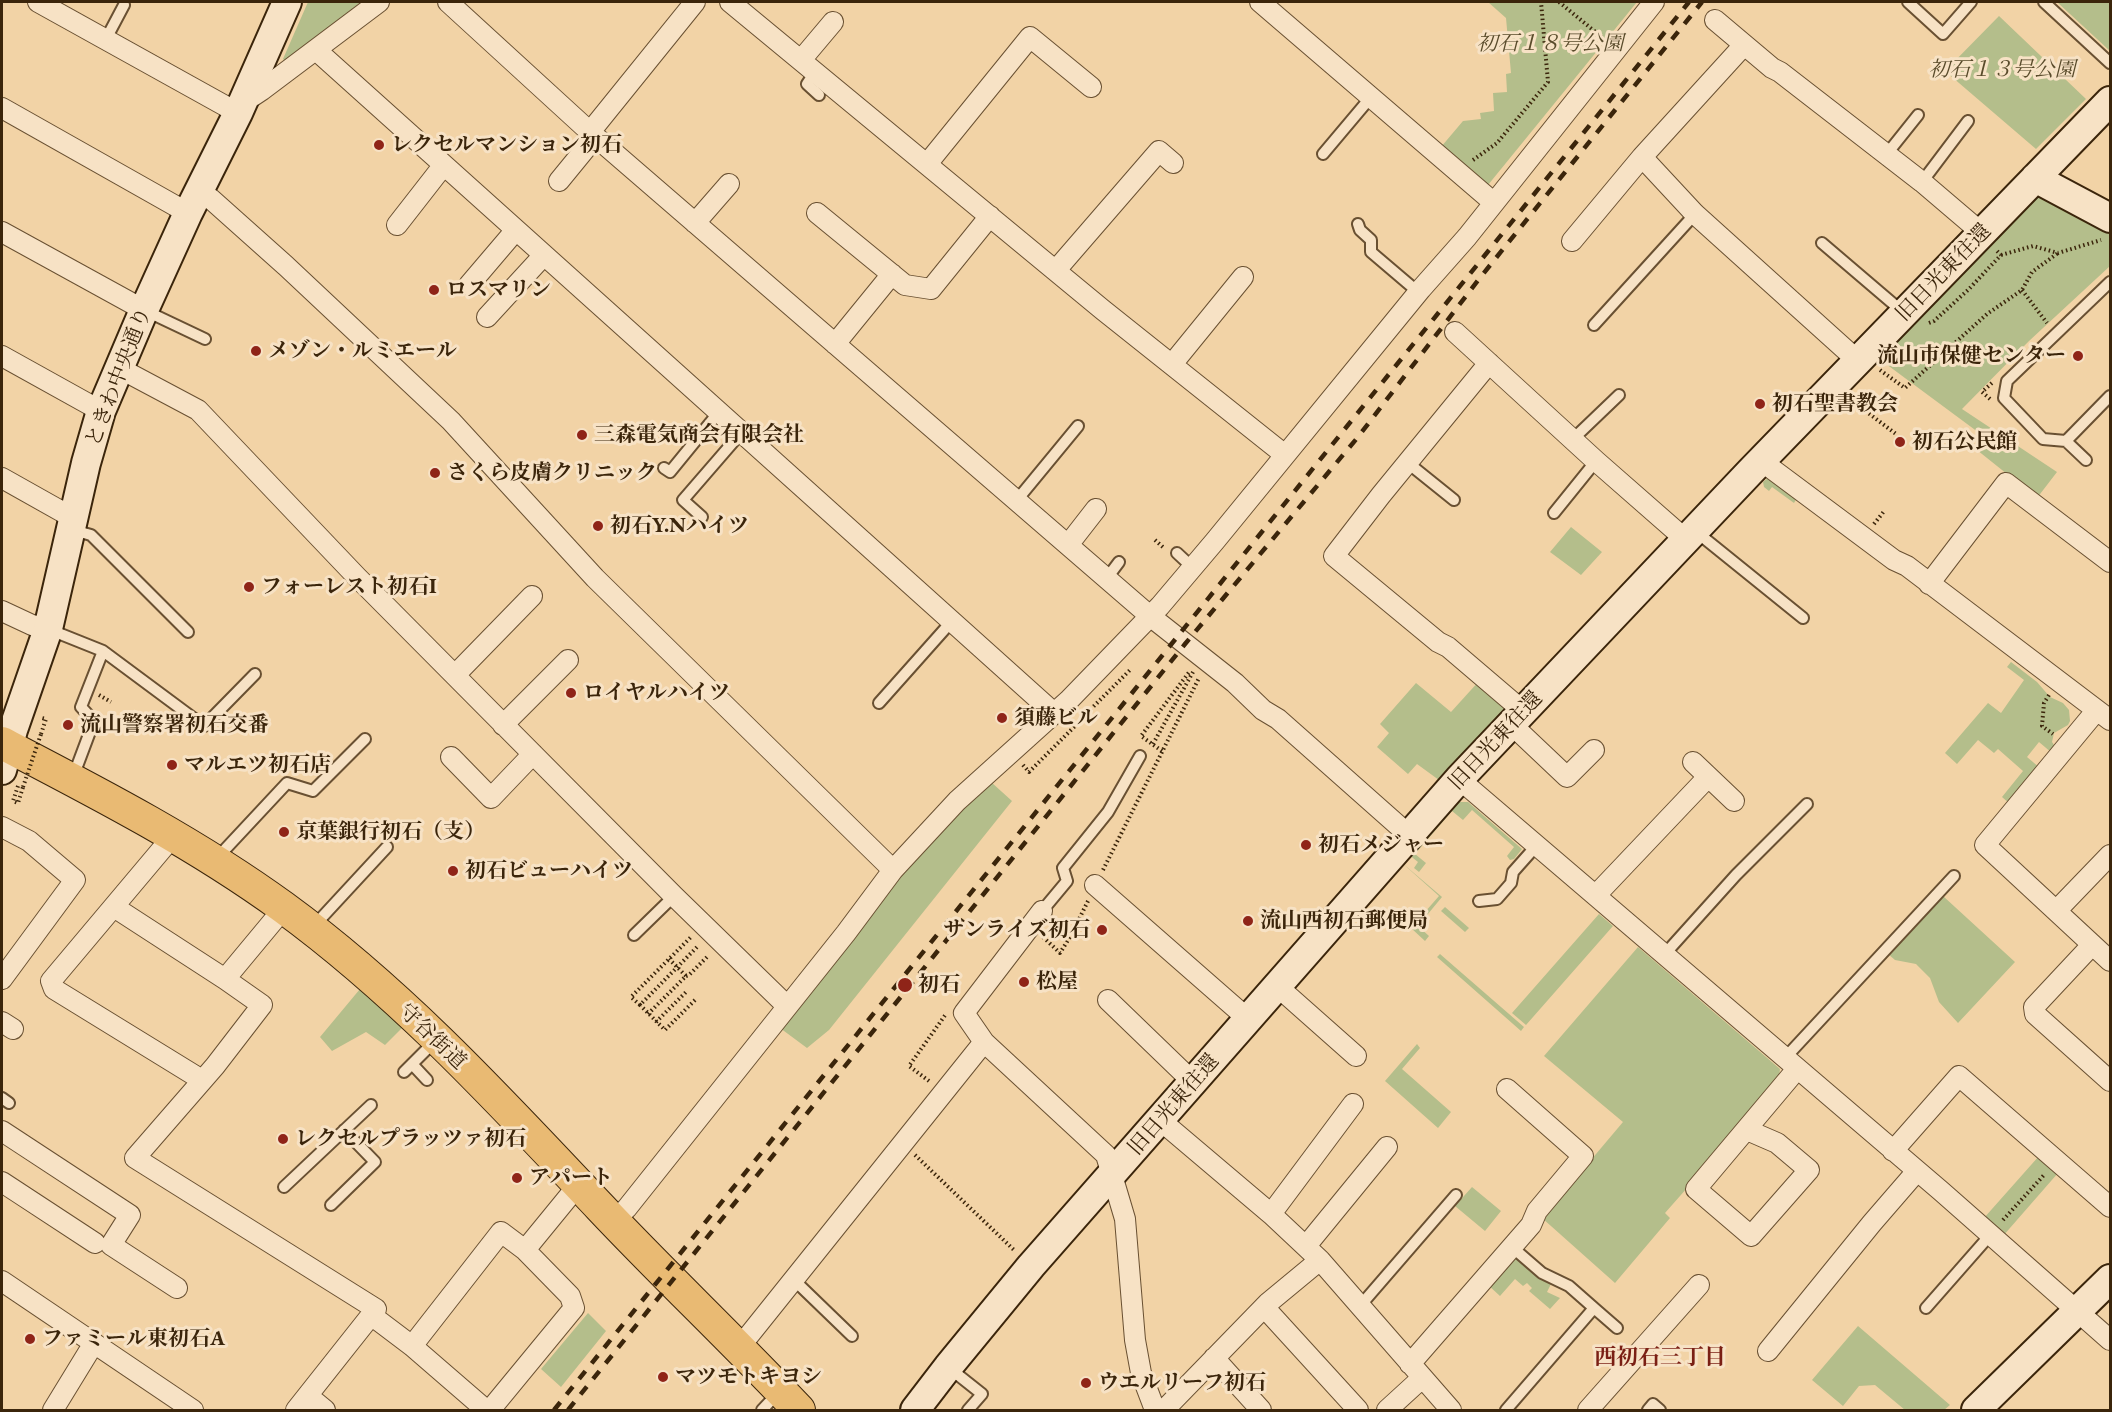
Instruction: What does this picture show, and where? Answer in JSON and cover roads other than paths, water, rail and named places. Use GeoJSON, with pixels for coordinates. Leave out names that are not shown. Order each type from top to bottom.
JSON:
{"type":"FeatureCollection","features":[{"type":"Feature","properties":{"kind":"main road","name":"守谷街道"},"geometry":{"type":"LineString","coordinates":[[9,762],[72,780],[115,811],[172,836],[215,861],[284,908],[358,967],[436,1039],[502,1110],[579,1185],[738,1349],[780,1404]]}},
{"type":"Feature","properties":{"kind":"street"},"geometry":{"type":"LineString","coordinates":[[43,3],[106,39],[243,103],[379,2]]}},
{"type":"Feature","properties":{"kind":"street"},"geometry":{"type":"LineString","coordinates":[[448,2],[695,223],[1150,616],[1235,682],[1263,710],[1278,719],[1410,836]]}},
{"type":"Feature","properties":{"kind":"street"},"geometry":{"type":"LineString","coordinates":[[559,182],[593,134],[695,2]]}},
{"type":"Feature","properties":{"kind":"street"},"geometry":{"type":"LineString","coordinates":[[1260,2],[1289,18],[1493,202]]}},
{"type":"Feature","properties":{"kind":"street"},"geometry":{"type":"LineString","coordinates":[[614,1221],[627,1208],[762,1027],[787,1006],[893,870],[957,801],[1055,714],[1150,616],[1418,291],[1467,237],[1654,2]]}},
{"type":"Feature","properties":{"kind":"street"},"geometry":{"type":"LineString","coordinates":[[736,3],[808,66],[990,216],[1285,454]]}},
{"type":"Feature","properties":{"kind":"street","name":"ときわ中央通り"},"geometry":{"type":"LineString","coordinates":[[9,762],[48,629],[86,463],[101,411],[193,202],[243,103],[279,4]]}},
{"type":"Feature","properties":{"kind":"street"},"geometry":{"type":"LineString","coordinates":[[1715,20],[1744,45],[1922,182],[1983,234]]}},
{"type":"Feature","properties":{"kind":"street"},"geometry":{"type":"LineString","coordinates":[[808,66],[833,22]]}},
{"type":"Feature","properties":{"kind":"street"},"geometry":{"type":"LineString","coordinates":[[927,164],[1030,37],[1092,87]]}},
{"type":"Feature","properties":{"kind":"street"},"geometry":{"type":"LineString","coordinates":[[1572,241],[1642,157],[1744,45]]}},
{"type":"Feature","properties":{"kind":"street"},"geometry":{"type":"LineString","coordinates":[[316,50],[719,412],[785,479],[952,621],[1055,714]]}},
{"type":"Feature","properties":{"kind":"street","name":"旧日光東往還"},"geometry":{"type":"LineString","coordinates":[[915,1410],[948,1366],[985,1331],[1031,1266],[1459,779],[1762,459],[1866,363],[1904,314],[2110,101]]}},
{"type":"Feature","properties":{"kind":"street"},"geometry":{"type":"LineString","coordinates":[[2,108],[193,202],[211,199],[451,421],[590,583],[893,870]]}},
{"type":"Feature","properties":{"kind":"street"},"geometry":{"type":"LineString","coordinates":[[1056,270],[1159,151],[1173,162]]}},
{"type":"Feature","properties":{"kind":"street"},"geometry":{"type":"LineString","coordinates":[[1642,157],[1695,214],[1866,363]]}},
{"type":"Feature","properties":{"kind":"street"},"geometry":{"type":"LineString","coordinates":[[397,225],[443,166]]}},
{"type":"Feature","properties":{"kind":"street"},"geometry":{"type":"LineString","coordinates":[[2036,178],[2106,228]]}},
{"type":"Feature","properties":{"kind":"street"},"geometry":{"type":"LineString","coordinates":[[695,223],[729,184]]}},
{"type":"Feature","properties":{"kind":"street"},"geometry":{"type":"LineString","coordinates":[[816,213],[905,285],[932,289],[976,243],[990,216]]}},
{"type":"Feature","properties":{"kind":"street"},"geometry":{"type":"LineString","coordinates":[[469,285],[515,231]]}},
{"type":"Feature","properties":{"kind":"street"},"geometry":{"type":"LineString","coordinates":[[2,232],[144,310]]}},
{"type":"Feature","properties":{"kind":"street"},"geometry":{"type":"LineString","coordinates":[[488,317],[544,255]]}},
{"type":"Feature","properties":{"kind":"street"},"geometry":{"type":"LineString","coordinates":[[835,344],[892,274]]}},
{"type":"Feature","properties":{"kind":"street"},"geometry":{"type":"LineString","coordinates":[[1173,363],[1243,277]]}},
{"type":"Feature","properties":{"kind":"street"},"geometry":{"type":"LineString","coordinates":[[1455,332],[1596,461],[1690,535]]}},
{"type":"Feature","properties":{"kind":"street"},"geometry":{"type":"LineString","coordinates":[[2,356],[101,411]]}},
{"type":"Feature","properties":{"kind":"street"},"geometry":{"type":"LineString","coordinates":[[1489,363],[1334,556],[1438,642],[1448,647],[1517,718],[1567,777],[1594,750]]}},
{"type":"Feature","properties":{"kind":"street"},"geometry":{"type":"LineString","coordinates":[[119,368],[198,410],[357,577],[674,896],[708,937],[787,1006]]}},
{"type":"Feature","properties":{"kind":"street"},"geometry":{"type":"LineString","coordinates":[[1762,459],[1772,469],[1894,560],[1906,566],[2106,715],[2067,746],[1985,845],[2110,961]]}},
{"type":"Feature","properties":{"kind":"street"},"geometry":{"type":"LineString","coordinates":[[2,478],[73,524]]}},
{"type":"Feature","properties":{"kind":"street"},"geometry":{"type":"LineString","coordinates":[[1929,584],[2006,483],[2110,562]]}},
{"type":"Feature","properties":{"kind":"street"},"geometry":{"type":"LineString","coordinates":[[1068,545],[1096,509]]}},
{"type":"Feature","properties":{"kind":"street"},"geometry":{"type":"LineString","coordinates":[[455,675],[532,596]]}},
{"type":"Feature","properties":{"kind":"street"},"geometry":{"type":"LineString","coordinates":[[2,611],[32,625],[48,629]]}},
{"type":"Feature","properties":{"kind":"street"},"geometry":{"type":"LineString","coordinates":[[503,725],[568,660]]}},
{"type":"Feature","properties":{"kind":"street"},"geometry":{"type":"LineString","coordinates":[[451,757],[491,798],[533,754]]}},
{"type":"Feature","properties":{"kind":"street"},"geometry":{"type":"LineString","coordinates":[[1693,762],[1734,801]]}},
{"type":"Feature","properties":{"kind":"street"},"geometry":{"type":"LineString","coordinates":[[1596,895],[1708,777]]}},
{"type":"Feature","properties":{"kind":"street"},"geometry":{"type":"LineString","coordinates":[[1459,779],[1991,1234],[2110,1340]]}},
{"type":"Feature","properties":{"kind":"street"},"geometry":{"type":"LineString","coordinates":[[2,827],[67,865],[75,880],[2,979]]}},
{"type":"Feature","properties":{"kind":"street"},"geometry":{"type":"LineString","coordinates":[[172,836],[71,964],[51,981],[54,989],[202,1080]]}},
{"type":"Feature","properties":{"kind":"street"},"geometry":{"type":"LineString","coordinates":[[2057,910],[2110,855]]}},
{"type":"Feature","properties":{"kind":"street"},"geometry":{"type":"LineString","coordinates":[[1095,885],[1248,1019]]}},
{"type":"Feature","properties":{"kind":"street"},"geometry":{"type":"LineString","coordinates":[[114,907],[262,1005],[135,1158],[376,1309],[302,1403],[324,1410]]}},
{"type":"Feature","properties":{"kind":"street"},"geometry":{"type":"LineString","coordinates":[[225,979],[284,908]]}},
{"type":"Feature","properties":{"kind":"street"},"geometry":{"type":"LineString","coordinates":[[1042,911],[964,1013],[984,1042],[1106,1155],[1125,1219],[1135,1340],[1141,1373],[1155,1410]]}},
{"type":"Feature","properties":{"kind":"street"},"geometry":{"type":"LineString","coordinates":[[2092,945],[2034,1007],[2035,1014],[2110,1081]]}},
{"type":"Feature","properties":{"kind":"street"},"geometry":{"type":"LineString","coordinates":[[1277,986],[1356,1056]]}},
{"type":"Feature","properties":{"kind":"street"},"geometry":{"type":"LineString","coordinates":[[1108,1000],[1193,1082]]}},
{"type":"Feature","properties":{"kind":"street"},"geometry":{"type":"LineString","coordinates":[[738,1349],[984,1042]]}},
{"type":"Feature","properties":{"kind":"street"},"geometry":{"type":"LineString","coordinates":[[1747,1130],[1777,1143],[1809,1170],[1751,1236],[1696,1189],[1747,1130],[1791,1064]]}},
{"type":"Feature","properties":{"kind":"street"},"geometry":{"type":"LineString","coordinates":[[1893,1151],[1959,1076],[2110,1207]]}},
{"type":"Feature","properties":{"kind":"street"},"geometry":{"type":"LineString","coordinates":[[1387,1410],[1531,1225],[1537,1211],[1583,1156],[1507,1089]]}},
{"type":"Feature","properties":{"kind":"street"},"geometry":{"type":"LineString","coordinates":[[1271,1214],[1353,1104]]}},
{"type":"Feature","properties":{"kind":"street"},"geometry":{"type":"LineString","coordinates":[[1160,1120],[1271,1214],[1320,1260],[1451,1410]]}},
{"type":"Feature","properties":{"kind":"street"},"geometry":{"type":"LineString","coordinates":[[2,1131],[130,1215],[111,1245],[177,1288]]}},
{"type":"Feature","properties":{"kind":"street"},"geometry":{"type":"LineString","coordinates":[[1305,1246],[1387,1147]]}},
{"type":"Feature","properties":{"kind":"street"},"geometry":{"type":"LineString","coordinates":[[1768,1352],[1917,1171]]}},
{"type":"Feature","properties":{"kind":"street"},"geometry":{"type":"LineString","coordinates":[[2,1182],[94,1243]]}},
{"type":"Feature","properties":{"kind":"street"},"geometry":{"type":"LineString","coordinates":[[525,1250],[579,1185]]}},
{"type":"Feature","properties":{"kind":"street"},"geometry":{"type":"LineString","coordinates":[[371,1315],[488,1410],[574,1308],[570,1296],[525,1250],[501,1232],[412,1346]]}},
{"type":"Feature","properties":{"kind":"street"},"geometry":{"type":"LineString","coordinates":[[1164,1410],[1264,1307],[1320,1260]]}},
{"type":"Feature","properties":{"kind":"street"},"geometry":{"type":"LineString","coordinates":[[1976,1410],[2110,1280]]}},
{"type":"Feature","properties":{"kind":"street"},"geometry":{"type":"LineString","coordinates":[[2,1281],[193,1410]]}},
{"type":"Feature","properties":{"kind":"street"},"geometry":{"type":"LineString","coordinates":[[1588,1410],[1699,1285]]}},
{"type":"Feature","properties":{"kind":"street"},"geometry":{"type":"LineString","coordinates":[[1264,1307],[1358,1410]]}},
{"type":"Feature","properties":{"kind":"street"},"geometry":{"type":"LineString","coordinates":[[53,1410],[94,1343]]}},
{"type":"Feature","properties":{"kind":"street"},"geometry":{"type":"LineString","coordinates":[[1214,1358],[1261,1410]]}},
{"type":"Feature","properties":{"kind":"lane"},"geometry":{"type":"LineString","coordinates":[[1908,2],[1943,34],[1971,2]]}},
{"type":"Feature","properties":{"kind":"lane"},"geometry":{"type":"LineString","coordinates":[[2044,2],[2110,63]]}},
{"type":"Feature","properties":{"kind":"lane"},"geometry":{"type":"LineString","coordinates":[[106,39],[124,5]]}},
{"type":"Feature","properties":{"kind":"lane"},"geometry":{"type":"LineString","coordinates":[[808,66],[807,84],[819,95]]}},
{"type":"Feature","properties":{"kind":"lane"},"geometry":{"type":"LineString","coordinates":[[1323,154],[1366,88]]}},
{"type":"Feature","properties":{"kind":"lane"},"geometry":{"type":"LineString","coordinates":[[1886,155],[1918,115]]}},
{"type":"Feature","properties":{"kind":"lane"},"geometry":{"type":"LineString","coordinates":[[1922,182],[1968,121]]}},
{"type":"Feature","properties":{"kind":"lane"},"geometry":{"type":"LineString","coordinates":[[1594,325],[1695,214]]}},
{"type":"Feature","properties":{"kind":"lane"},"geometry":{"type":"LineString","coordinates":[[1358,224],[1360,230],[1371,240],[1371,252],[1418,291]]}},
{"type":"Feature","properties":{"kind":"lane"},"geometry":{"type":"LineString","coordinates":[[1822,243],[1904,314]]}},
{"type":"Feature","properties":{"kind":"lane"},"geometry":{"type":"LineString","coordinates":[[2086,460],[2066,441],[2043,439],[2004,398],[2007,381],[2110,282]]}},
{"type":"Feature","properties":{"kind":"lane"},"geometry":{"type":"LineString","coordinates":[[144,310],[205,339]]}},
{"type":"Feature","properties":{"kind":"lane"},"geometry":{"type":"LineString","coordinates":[[1572,440],[1619,394]]}},
{"type":"Feature","properties":{"kind":"lane"},"geometry":{"type":"LineString","coordinates":[[2066,441],[2110,396]]}},
{"type":"Feature","properties":{"kind":"lane"},"geometry":{"type":"LineString","coordinates":[[664,468],[670,472],[719,412]]}},
{"type":"Feature","properties":{"kind":"lane"},"geometry":{"type":"LineString","coordinates":[[1017,500],[1078,426]]}},
{"type":"Feature","properties":{"kind":"lane"},"geometry":{"type":"LineString","coordinates":[[702,518],[683,500],[741,433]]}},
{"type":"Feature","properties":{"kind":"lane"},"geometry":{"type":"LineString","coordinates":[[1554,513],[1596,461]]}},
{"type":"Feature","properties":{"kind":"lane"},"geometry":{"type":"LineString","coordinates":[[1408,463],[1454,500]]}},
{"type":"Feature","properties":{"kind":"lane"},"geometry":{"type":"LineString","coordinates":[[73,524],[91,535],[188,632]]}},
{"type":"Feature","properties":{"kind":"lane"},"geometry":{"type":"LineString","coordinates":[[1690,535],[1803,618]]}},
{"type":"Feature","properties":{"kind":"lane"},"geometry":{"type":"LineString","coordinates":[[1177,553],[1192,567]]}},
{"type":"Feature","properties":{"kind":"lane"},"geometry":{"type":"LineString","coordinates":[[1107,578],[1119,562]]}},
{"type":"Feature","properties":{"kind":"lane"},"geometry":{"type":"LineString","coordinates":[[879,703],[952,621]]}},
{"type":"Feature","properties":{"kind":"lane"},"geometry":{"type":"LineString","coordinates":[[48,629],[103,651],[204,726],[255,674]]}},
{"type":"Feature","properties":{"kind":"lane"},"geometry":{"type":"LineString","coordinates":[[72,780],[94,721],[81,707],[103,651]]}},
{"type":"Feature","properties":{"kind":"lane"},"geometry":{"type":"LineString","coordinates":[[215,861],[287,783],[313,791],[365,738]]}},
{"type":"Feature","properties":{"kind":"lane"},"geometry":{"type":"LineString","coordinates":[[1042,911],[1067,880],[1064,868],[1108,812],[1140,756]]}},
{"type":"Feature","properties":{"kind":"lane"},"geometry":{"type":"LineString","coordinates":[[1664,956],[1736,875],[1807,804]]}},
{"type":"Feature","properties":{"kind":"lane"},"geometry":{"type":"LineString","coordinates":[[1479,901],[1497,899],[1511,883],[1513,872],[1537,845]]}},
{"type":"Feature","properties":{"kind":"lane"},"geometry":{"type":"LineString","coordinates":[[310,929],[387,847]]}},
{"type":"Feature","properties":{"kind":"lane"},"geometry":{"type":"LineString","coordinates":[[1791,1064],[1954,876]]}},
{"type":"Feature","properties":{"kind":"lane"},"geometry":{"type":"LineString","coordinates":[[634,935],[674,896]]}},
{"type":"Feature","properties":{"kind":"lane"},"geometry":{"type":"LineString","coordinates":[[427,1080],[408,1068],[436,1039]]}},
{"type":"Feature","properties":{"kind":"lane"},"geometry":{"type":"LineString","coordinates":[[284,1187],[371,1105]]}},
{"type":"Feature","properties":{"kind":"lane"},"geometry":{"type":"LineString","coordinates":[[331,1205],[375,1162],[344,1130]]}},
{"type":"Feature","properties":{"kind":"lane"},"geometry":{"type":"LineString","coordinates":[[1360,1305],[1456,1195]]}},
{"type":"Feature","properties":{"kind":"lane"},"geometry":{"type":"LineString","coordinates":[[1926,1308],[1991,1234]]}},
{"type":"Feature","properties":{"kind":"lane"},"geometry":{"type":"LineString","coordinates":[[1512,1247],[1542,1273],[1569,1286],[1617,1328]]}},
{"type":"Feature","properties":{"kind":"lane"},"geometry":{"type":"LineString","coordinates":[[793,1279],[852,1336]]}},
{"type":"Feature","properties":{"kind":"lane"},"geometry":{"type":"LineString","coordinates":[[1506,1410],[1594,1308]]}},
{"type":"Feature","properties":{"kind":"lane"},"geometry":{"type":"LineString","coordinates":[[948,1366],[982,1394],[968,1410]]}},
{"type":"Feature","properties":{"kind":"lane"},"geometry":{"type":"LineString","coordinates":[[1648,1410],[1653,1404],[1660,1410]]}},
{"type":"Feature","properties":{"kind":"railway"},"geometry":{"type":"LineString","coordinates":[[554,1410],[1689,2]]}},
{"type":"Feature","properties":{"kind":"railway"},"geometry":{"type":"LineString","coordinates":[[568,1410],[1185,644],[1358,437],[1479,279],[1702,2]]}},
{"type":"Feature","properties":{"kind":"place","name":"レクセルマンション初石"},"geometry":{"type":"Point","coordinates":[379,145]}},
{"type":"Feature","properties":{"kind":"place","name":"ロスマリン"},"geometry":{"type":"Point","coordinates":[434,290]}},
{"type":"Feature","properties":{"kind":"place","name":"メゾン・ルミエール"},"geometry":{"type":"Point","coordinates":[256,351]}},
{"type":"Feature","properties":{"kind":"place","name":"流山市保健センター"},"geometry":{"type":"Point","coordinates":[2078,356]}},
{"type":"Feature","properties":{"kind":"place","name":"初石聖書教会"},"geometry":{"type":"Point","coordinates":[1760,404]}},
{"type":"Feature","properties":{"kind":"place","name":"三森電気商会有限会社"},"geometry":{"type":"Point","coordinates":[582,435]}},
{"type":"Feature","properties":{"kind":"place","name":"初石公民館"},"geometry":{"type":"Point","coordinates":[1900,442]}},
{"type":"Feature","properties":{"kind":"place","name":"さくら皮膚クリニック"},"geometry":{"type":"Point","coordinates":[435,473]}},
{"type":"Feature","properties":{"kind":"place","name":"初石Y.Nハイツ"},"geometry":{"type":"Point","coordinates":[598,526]}},
{"type":"Feature","properties":{"kind":"place","name":"フォーレスト初石Ⅰ"},"geometry":{"type":"Point","coordinates":[249,587]}},
{"type":"Feature","properties":{"kind":"place","name":"ロイヤルハイツ"},"geometry":{"type":"Point","coordinates":[571,693]}},
{"type":"Feature","properties":{"kind":"place","name":"須藤ビル"},"geometry":{"type":"Point","coordinates":[1002,718]}},
{"type":"Feature","properties":{"kind":"place","name":"流山警察署初石交番"},"geometry":{"type":"Point","coordinates":[68,725]}},
{"type":"Feature","properties":{"kind":"place","name":"マルエツ初石店"},"geometry":{"type":"Point","coordinates":[172,765]}},
{"type":"Feature","properties":{"kind":"place","name":"京葉銀行初石（支）"},"geometry":{"type":"Point","coordinates":[284,832]}},
{"type":"Feature","properties":{"kind":"place","name":"初石メジャー"},"geometry":{"type":"Point","coordinates":[1306,845]}},
{"type":"Feature","properties":{"kind":"place","name":"初石ビューハイツ"},"geometry":{"type":"Point","coordinates":[453,871]}},
{"type":"Feature","properties":{"kind":"place","name":"流山西初石郵便局"},"geometry":{"type":"Point","coordinates":[1248,921]}},
{"type":"Feature","properties":{"kind":"place","name":"サンライズ初石"},"geometry":{"type":"Point","coordinates":[1102,930]}},
{"type":"Feature","properties":{"kind":"place","name":"松屋"},"geometry":{"type":"Point","coordinates":[1024,982]}},
{"type":"Feature","properties":{"kind":"place","name":"初石"},"geometry":{"type":"Point","coordinates":[905,985]}},
{"type":"Feature","properties":{"kind":"place","name":"レクセルプラッツァ初石"},"geometry":{"type":"Point","coordinates":[283,1139]}},
{"type":"Feature","properties":{"kind":"place","name":"アパート"},"geometry":{"type":"Point","coordinates":[517,1178]}},
{"type":"Feature","properties":{"kind":"place","name":"ファミール東初石A"},"geometry":{"type":"Point","coordinates":[30,1339]}},
{"type":"Feature","properties":{"kind":"place","name":"マツモトキヨシ"},"geometry":{"type":"Point","coordinates":[663,1377]}},
{"type":"Feature","properties":{"kind":"place","name":"ウエルリーフ初石"},"geometry":{"type":"Point","coordinates":[1086,1383]}},
{"type":"Feature","properties":{"kind":"district","name":"西初石三丁目"},"geometry":{"type":"Point","coordinates":[1660,1358]}},
{"type":"Feature","properties":{"kind":"park label","name":"初石１８号公園"},"geometry":{"type":"Point","coordinates":[1550,44]}},
{"type":"Feature","properties":{"kind":"park label","name":"初石１３号公園"},"geometry":{"type":"Point","coordinates":[2002,70]}}]}
